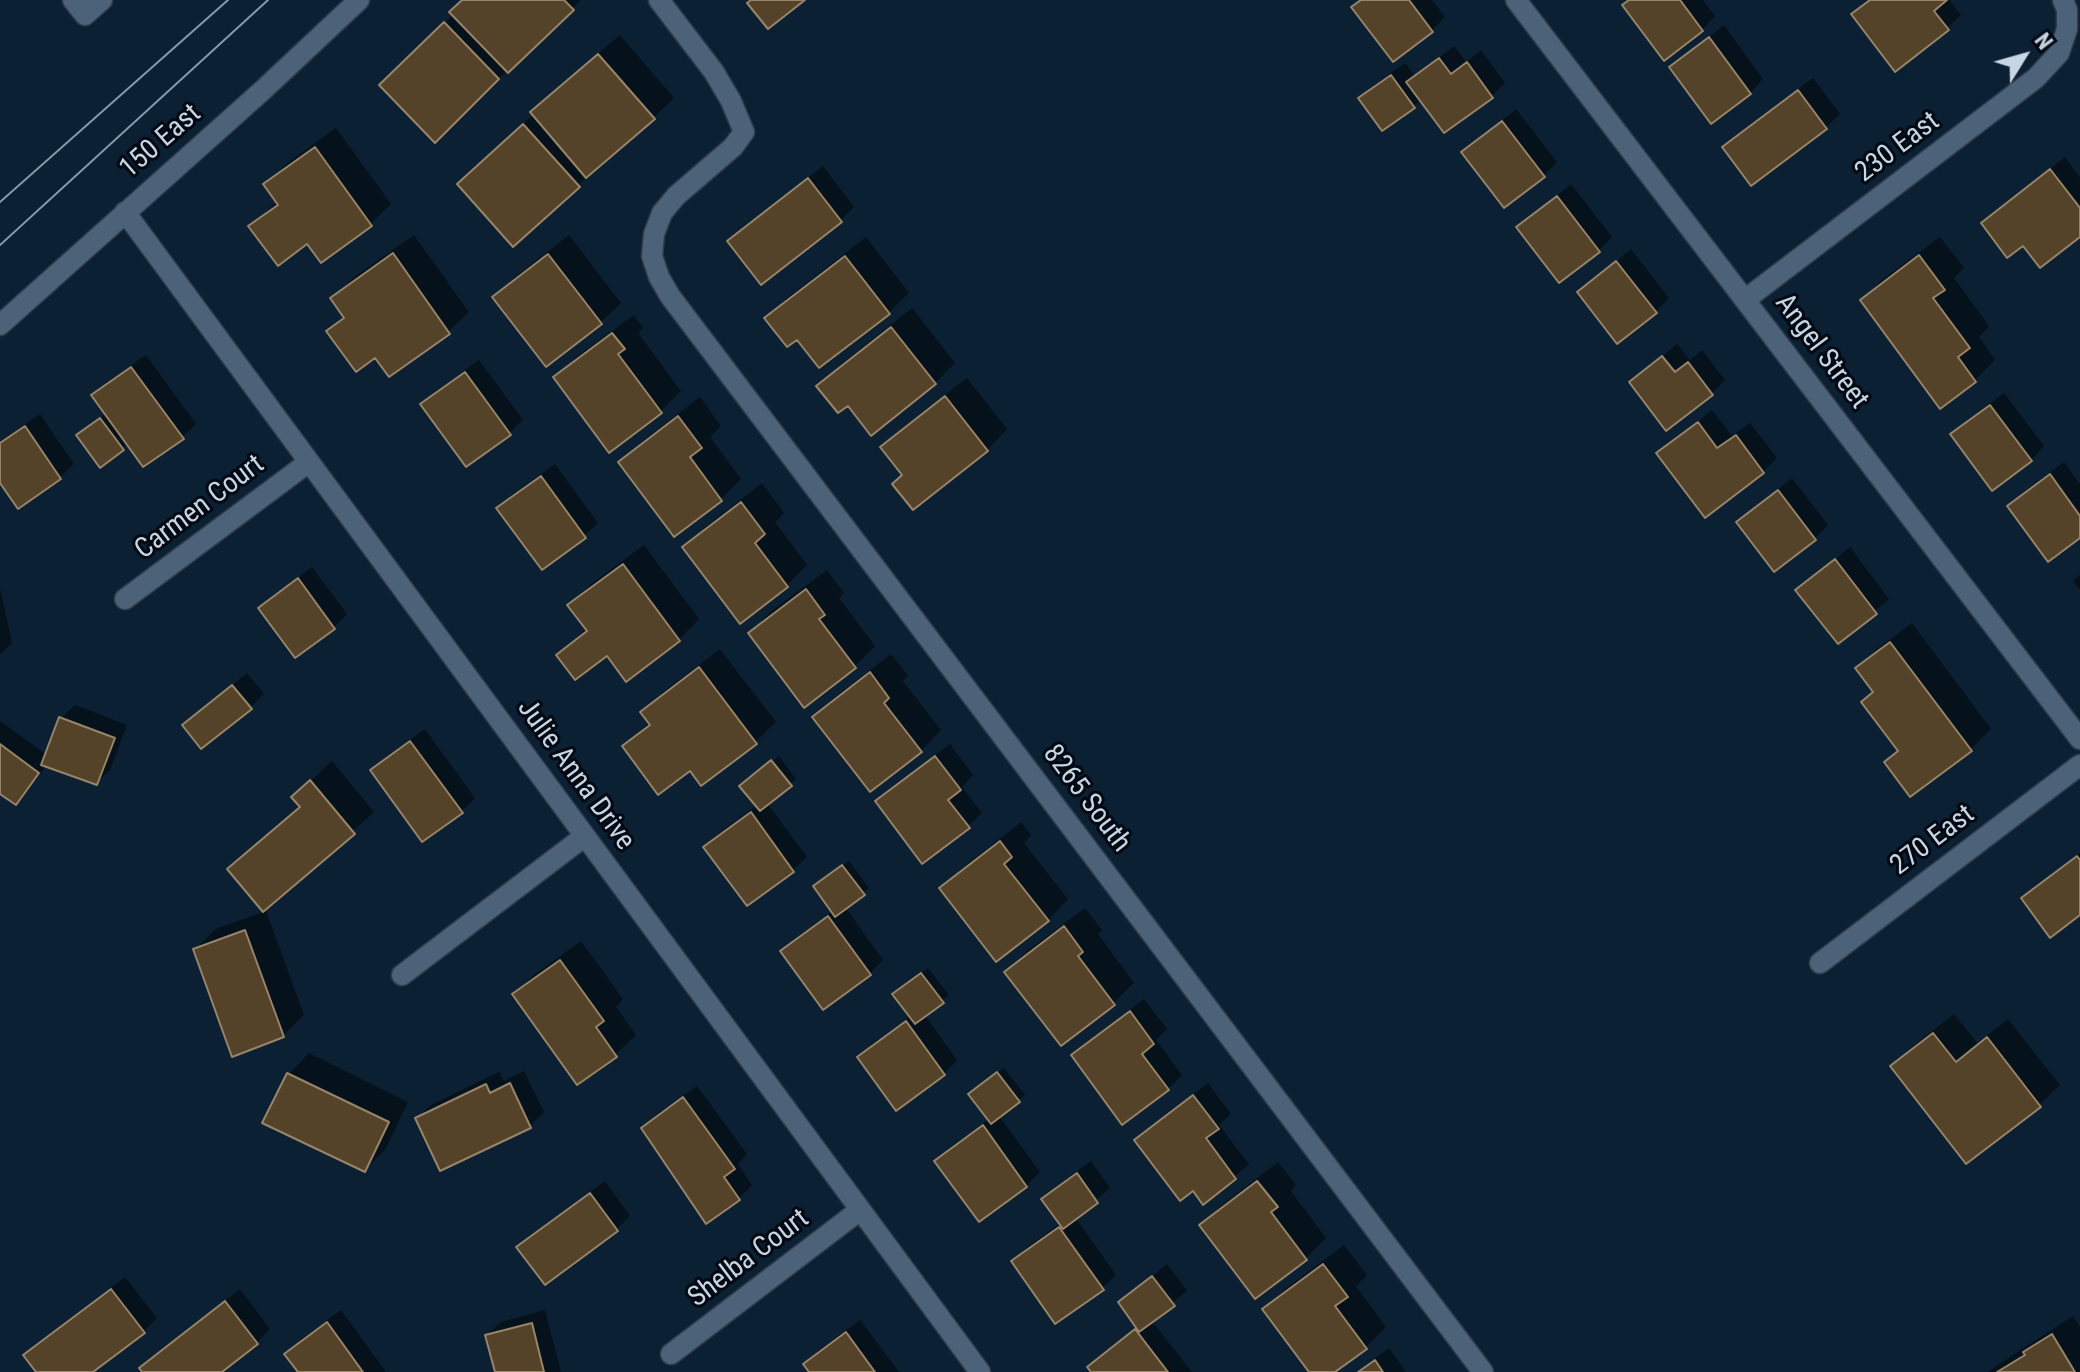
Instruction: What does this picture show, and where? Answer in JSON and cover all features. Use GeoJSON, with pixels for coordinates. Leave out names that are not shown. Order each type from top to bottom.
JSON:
{"type":"FeatureCollection","features":[{"type":"Feature","properties":{"kind":"street"},"geometry":{"type":"LineString","coordinates":[[79,7],[102,0]]}},
{"type":"Feature","properties":{"kind":"street","name":"150 East"},"geometry":{"type":"LineString","coordinates":[[0,325],[359,0]]}},
{"type":"Feature","properties":{"kind":"street","name":"8265 South"},"geometry":{"type":"LineString","coordinates":[[659,0],[714,72],[744,132],[733,147],[676,196],[662,213],[654,234],[652,256],[670,296],[1483,1372]]}},
{"type":"Feature","properties":{"kind":"street","name":"Angel Street"},"geometry":{"type":"LineString","coordinates":[[1516,0],[2080,739]]}},
{"type":"Feature","properties":{"kind":"street","name":"230 East"},"geometry":{"type":"LineString","coordinates":[[1746,299],[2036,78],[2059,53],[2067,29],[2067,10],[2063,0]]}},
{"type":"Feature","properties":{"kind":"street","name":"Julie Anna Drive"},"geometry":{"type":"LineString","coordinates":[[125,212],[980,1372]]}},
{"type":"Feature","properties":{"kind":"street","name":"Carmen Court"},"geometry":{"type":"LineString","coordinates":[[125,599],[309,462]]}},
{"type":"Feature","properties":{"kind":"street","name":"270 East"},"geometry":{"type":"LineString","coordinates":[[1820,963],[2080,765]]}},
{"type":"Feature","properties":{"kind":"street"},"geometry":{"type":"LineString","coordinates":[[402,975],[585,836]]}},
{"type":"Feature","properties":{"kind":"street","name":"Shelba Court"},"geometry":{"type":"LineString","coordinates":[[671,1354],[860,1210]]}},
{"type":"Feature","properties":{"kind":"building"},"geometry":{"type":"Polygon","coordinates":[[[462,0],[564,0],[574,10],[508,73],[449,12],[462,0]]]}},
{"type":"Feature","properties":{"kind":"building"},"geometry":{"type":"Polygon","coordinates":[[[751,0],[805,0],[768,29],[747,3],[751,0]]]}},
{"type":"Feature","properties":{"kind":"building"},"geometry":{"type":"Polygon","coordinates":[[[1361,0],[1409,0],[1433,32],[1393,62],[1351,7],[1361,0]]]}},
{"type":"Feature","properties":{"kind":"building"},"geometry":{"type":"Polygon","coordinates":[[[1629,0],[1680,0],[1703,31],[1664,61],[1622,5],[1629,0]]]}},
{"type":"Feature","properties":{"kind":"building"},"geometry":{"type":"Polygon","coordinates":[[[1870,0],[1947,0],[1934,11],[1949,30],[1895,72],[1851,14],[1870,0]]]}},
{"type":"Feature","properties":{"kind":"building"},"geometry":{"type":"Polygon","coordinates":[[[444,22],[499,79],[435,143],[379,85],[444,22]]]}},
{"type":"Feature","properties":{"kind":"building"},"geometry":{"type":"Polygon","coordinates":[[[1709,37],[1751,94],[1711,124],[1669,67],[1709,37]]]}},
{"type":"Feature","properties":{"kind":"building"},"geometry":{"type":"Polygon","coordinates":[[[598,54],[655,119],[586,178],[530,112],[598,54]]]}},
{"type":"Feature","properties":{"kind":"building"},"geometry":{"type":"Polygon","coordinates":[[[1439,58],[1451,74],[1467,62],[1493,98],[1444,133],[1406,82],[1439,58]]]}},
{"type":"Feature","properties":{"kind":"building"},"geometry":{"type":"Polygon","coordinates":[[[1391,75],[1415,108],[1382,131],[1358,98],[1391,75]]]}},
{"type":"Feature","properties":{"kind":"building"},"geometry":{"type":"Polygon","coordinates":[[[1798,90],[1827,129],[1751,186],[1722,147],[1798,90]]]}},
{"type":"Feature","properties":{"kind":"building"},"geometry":{"type":"Polygon","coordinates":[[[1502,121],[1545,177],[1504,208],[1461,152],[1502,121]]]}},
{"type":"Feature","properties":{"kind":"building"},"geometry":{"type":"Polygon","coordinates":[[[523,124],[580,187],[513,247],[457,184],[523,124]]]}},
{"type":"Feature","properties":{"kind":"building"},"geometry":{"type":"Polygon","coordinates":[[[315,147],[372,226],[321,263],[307,244],[278,266],[248,226],[278,205],[263,184],[315,147]]]}},
{"type":"Feature","properties":{"kind":"building"},"geometry":{"type":"Polygon","coordinates":[[[2050,169],[2080,208],[2080,237],[2040,268],[2023,246],[2007,258],[1981,223],[2050,169]]]}},
{"type":"Feature","properties":{"kind":"building"},"geometry":{"type":"Polygon","coordinates":[[[808,178],[842,222],[761,285],[727,241],[808,178]]]}},
{"type":"Feature","properties":{"kind":"building"},"geometry":{"type":"Polygon","coordinates":[[[1557,196],[1600,252],[1559,283],[1516,227],[1557,196]]]}},
{"type":"Feature","properties":{"kind":"building"},"geometry":{"type":"Polygon","coordinates":[[[393,253],[450,334],[389,377],[375,358],[356,372],[326,331],[344,318],[330,298],[393,253]]]}},
{"type":"Feature","properties":{"kind":"building"},"geometry":{"type":"Polygon","coordinates":[[[548,254],[602,324],[546,367],[492,297],[548,254]]]}},
{"type":"Feature","properties":{"kind":"building"},"geometry":{"type":"Polygon","coordinates":[[[1919,255],[1945,290],[1933,298],[1970,348],[1958,357],[1976,382],[1940,409],[1860,300],[1919,255]]]}},
{"type":"Feature","properties":{"kind":"building"},"geometry":{"type":"Polygon","coordinates":[[[845,256],[890,314],[819,368],[797,340],[787,347],[764,318],[845,256]]]}},
{"type":"Feature","properties":{"kind":"building"},"geometry":{"type":"Polygon","coordinates":[[[1616,261],[1657,313],[1617,344],[1577,292],[1616,261]]]}},
{"type":"Feature","properties":{"kind":"building"},"geometry":{"type":"Polygon","coordinates":[[[891,327],[936,384],[871,436],[848,406],[838,413],[816,386],[891,327]]]}},
{"type":"Feature","properties":{"kind":"building"},"geometry":{"type":"Polygon","coordinates":[[[612,333],[625,349],[618,354],[662,413],[609,453],[553,377],[612,333]]]}},
{"type":"Feature","properties":{"kind":"building"},"geometry":{"type":"Polygon","coordinates":[[[1662,356],[1675,372],[1688,362],[1713,395],[1666,431],[1629,382],[1662,356]]]}},
{"type":"Feature","properties":{"kind":"building"},"geometry":{"type":"Polygon","coordinates":[[[131,367],[184,439],[143,467],[91,395],[131,367]]]}},
{"type":"Feature","properties":{"kind":"building"},"geometry":{"type":"Polygon","coordinates":[[[465,372],[511,435],[466,467],[420,404],[465,372]]]}},
{"type":"Feature","properties":{"kind":"building"},"geometry":{"type":"Polygon","coordinates":[[[945,396],[988,451],[913,510],[892,484],[902,475],[880,447],[945,396]]]}},
{"type":"Feature","properties":{"kind":"building"},"geometry":{"type":"Polygon","coordinates":[[[1990,405],[2032,461],[1992,491],[1950,434],[1990,405]]]}},
{"type":"Feature","properties":{"kind":"building"},"geometry":{"type":"Polygon","coordinates":[[[678,416],[702,448],[690,457],[722,501],[674,537],[618,462],[678,416]]]}},
{"type":"Feature","properties":{"kind":"building"},"geometry":{"type":"Polygon","coordinates":[[[100,418],[124,450],[100,468],[76,435],[100,418]]]}},
{"type":"Feature","properties":{"kind":"building"},"geometry":{"type":"Polygon","coordinates":[[[1698,422],[1717,448],[1736,435],[1764,473],[1705,518],[1656,453],[1698,422]]]}},
{"type":"Feature","properties":{"kind":"building"},"geometry":{"type":"Polygon","coordinates":[[[25,426],[61,479],[18,509],[0,483],[0,443],[25,426]]]}},
{"type":"Feature","properties":{"kind":"building"},"geometry":{"type":"Polygon","coordinates":[[[2050,474],[2080,516],[2080,538],[2048,562],[2007,506],[2050,474]]]}},
{"type":"Feature","properties":{"kind":"building"},"geometry":{"type":"Polygon","coordinates":[[[541,476],[586,538],[542,570],[496,508],[541,476]]]}},
{"type":"Feature","properties":{"kind":"building"},"geometry":{"type":"Polygon","coordinates":[[[1778,490],[1816,540],[1774,572],[1736,522],[1778,490]]]}},
{"type":"Feature","properties":{"kind":"building"},"geometry":{"type":"Polygon","coordinates":[[[741,502],[765,534],[755,543],[788,587],[740,624],[682,547],[741,502]]]}},
{"type":"Feature","properties":{"kind":"building"},"geometry":{"type":"Polygon","coordinates":[[[1835,559],[1877,614],[1838,644],[1795,590],[1835,559]]]}},
{"type":"Feature","properties":{"kind":"building"},"geometry":{"type":"Polygon","coordinates":[[[623,564],[680,641],[626,682],[607,656],[575,680],[556,655],[587,631],[567,605],[623,564]]]}},
{"type":"Feature","properties":{"kind":"building"},"geometry":{"type":"Polygon","coordinates":[[[298,578],[335,629],[295,658],[258,608],[298,578]]]}},
{"type":"Feature","properties":{"kind":"building"},"geometry":{"type":"Polygon","coordinates":[[[806,589],[825,615],[819,619],[856,668],[804,708],[748,633],[806,589]]]}},
{"type":"Feature","properties":{"kind":"building"},"geometry":{"type":"Polygon","coordinates":[[[1890,642],[1972,751],[1910,797],[1884,762],[1898,751],[1861,702],[1873,692],[1855,668],[1890,642]]]}},
{"type":"Feature","properties":{"kind":"building"},"geometry":{"type":"Polygon","coordinates":[[[699,667],[757,744],[701,786],[690,771],[658,795],[622,746],[650,725],[640,712],[699,667]]]}},
{"type":"Feature","properties":{"kind":"building"},"geometry":{"type":"Polygon","coordinates":[[[870,672],[889,698],[884,703],[922,752],[870,792],[812,717],[870,672]]]}},
{"type":"Feature","properties":{"kind":"building"},"geometry":{"type":"Polygon","coordinates":[[[232,685],[252,709],[201,749],[182,725],[232,685]]]}},
{"type":"Feature","properties":{"kind":"building"},"geometry":{"type":"Polygon","coordinates":[[[59,717],[115,738],[97,785],[41,765],[59,717]]]}},
{"type":"Feature","properties":{"kind":"building"},"geometry":{"type":"Polygon","coordinates":[[[410,741],[463,813],[422,842],[370,770],[410,741]]]}},
{"type":"Feature","properties":{"kind":"building"},"geometry":{"type":"Polygon","coordinates":[[[0,744],[39,773],[16,805],[0,794],[0,744]]]}},
{"type":"Feature","properties":{"kind":"building"},"geometry":{"type":"Polygon","coordinates":[[[935,756],[961,790],[948,800],[970,828],[922,864],[875,801],[935,756]]]}},
{"type":"Feature","properties":{"kind":"building"},"geometry":{"type":"Polygon","coordinates":[[[771,760],[792,786],[760,811],[739,786],[771,760]]]}},
{"type":"Feature","properties":{"kind":"building"},"geometry":{"type":"Polygon","coordinates":[[[310,780],[355,834],[263,912],[227,869],[300,807],[291,797],[310,780]]]}},
{"type":"Feature","properties":{"kind":"building"},"geometry":{"type":"Polygon","coordinates":[[[751,812],[794,872],[747,906],[703,847],[751,812]]]}},
{"type":"Feature","properties":{"kind":"building"},"geometry":{"type":"Polygon","coordinates":[[[1000,841],[1012,857],[1004,864],[1049,921],[996,962],[939,888],[1000,841]]]}},
{"type":"Feature","properties":{"kind":"building"},"geometry":{"type":"Polygon","coordinates":[[[2077,856],[2080,860],[2080,915],[2050,938],[2021,898],[2077,856]]]}},
{"type":"Feature","properties":{"kind":"building"},"geometry":{"type":"Polygon","coordinates":[[[842,865],[865,895],[835,917],[813,886],[842,865]]]}},
{"type":"Feature","properties":{"kind":"building"},"geometry":{"type":"Polygon","coordinates":[[[828,916],[871,975],[823,1010],[780,951],[828,916]]]}},
{"type":"Feature","properties":{"kind":"building"},"geometry":{"type":"Polygon","coordinates":[[[1064,926],[1083,952],[1078,956],[1115,1005],[1061,1046],[1004,972],[1064,926]]]}},
{"type":"Feature","properties":{"kind":"building"},"geometry":{"type":"Polygon","coordinates":[[[245,930],[284,1037],[232,1057],[193,949],[245,930]]]}},
{"type":"Feature","properties":{"kind":"building"},"geometry":{"type":"Polygon","coordinates":[[[560,960],[604,1021],[596,1027],[617,1057],[577,1085],[512,994],[560,960]]]}},
{"type":"Feature","properties":{"kind":"building"},"geometry":{"type":"Polygon","coordinates":[[[921,973],[944,1003],[915,1024],[892,994],[921,973]]]}},
{"type":"Feature","properties":{"kind":"building"},"geometry":{"type":"Polygon","coordinates":[[[1130,1011],[1154,1044],[1142,1054],[1169,1090],[1122,1125],[1071,1055],[1130,1011]]]}},
{"type":"Feature","properties":{"kind":"building"},"geometry":{"type":"Polygon","coordinates":[[[906,1021],[945,1075],[896,1111],[857,1057],[906,1021]]]}},
{"type":"Feature","properties":{"kind":"building"},"geometry":{"type":"Polygon","coordinates":[[[1933,1033],[1956,1062],[1987,1037],[2041,1107],[1966,1164],[1890,1066],[1933,1033]]]}},
{"type":"Feature","properties":{"kind":"building"},"geometry":{"type":"Polygon","coordinates":[[[997,1072],[1020,1102],[991,1124],[968,1094],[997,1072]]]}},
{"type":"Feature","properties":{"kind":"building"},"geometry":{"type":"Polygon","coordinates":[[[287,1073],[389,1122],[365,1172],[262,1123],[287,1073]]]}},
{"type":"Feature","properties":{"kind":"building"},"geometry":{"type":"Polygon","coordinates":[[[510,1083],[531,1128],[440,1171],[415,1118],[486,1084],[490,1093],[510,1083]]]}},
{"type":"Feature","properties":{"kind":"building"},"geometry":{"type":"Polygon","coordinates":[[[1193,1095],[1219,1129],[1206,1138],[1236,1179],[1203,1205],[1193,1191],[1180,1201],[1134,1140],[1193,1095]]]}},
{"type":"Feature","properties":{"kind":"building"},"geometry":{"type":"Polygon","coordinates":[[[683,1097],[735,1169],[724,1177],[740,1200],[706,1224],[641,1128],[683,1097]]]}},
{"type":"Feature","properties":{"kind":"building"},"geometry":{"type":"Polygon","coordinates":[[[983,1125],[1027,1187],[979,1222],[934,1161],[983,1125]]]}},
{"type":"Feature","properties":{"kind":"building"},"geometry":{"type":"Polygon","coordinates":[[[1077,1173],[1098,1203],[1063,1229],[1041,1199],[1077,1173]]]}},
{"type":"Feature","properties":{"kind":"building"},"geometry":{"type":"Polygon","coordinates":[[[1257,1181],[1278,1207],[1271,1212],[1307,1260],[1255,1299],[1199,1225],[1257,1181]]]}},
{"type":"Feature","properties":{"kind":"building"},"geometry":{"type":"Polygon","coordinates":[[[590,1193],[618,1231],[545,1285],[516,1247],[590,1193]]]}},
{"type":"Feature","properties":{"kind":"building"},"geometry":{"type":"Polygon","coordinates":[[[1059,1227],[1104,1290],[1055,1324],[1011,1261],[1059,1227]]]}},
{"type":"Feature","properties":{"kind":"building"},"geometry":{"type":"Polygon","coordinates":[[[1323,1264],[1348,1297],[1335,1306],[1367,1349],[1335,1372],[1309,1372],[1262,1309],[1323,1264]]]}},
{"type":"Feature","properties":{"kind":"building"},"geometry":{"type":"Polygon","coordinates":[[[1152,1276],[1175,1306],[1139,1332],[1118,1302],[1152,1276]]]}},
{"type":"Feature","properties":{"kind":"building"},"geometry":{"type":"Polygon","coordinates":[[[111,1289],[145,1333],[93,1372],[36,1372],[23,1355],[111,1289]]]}},
{"type":"Feature","properties":{"kind":"building"},"geometry":{"type":"Polygon","coordinates":[[[225,1301],[258,1344],[222,1372],[142,1372],[139,1368],[225,1301]]]}},
{"type":"Feature","properties":{"kind":"building"},"geometry":{"type":"Polygon","coordinates":[[[327,1322],[363,1372],[298,1372],[284,1354],[327,1322]]]}},
{"type":"Feature","properties":{"kind":"building"},"geometry":{"type":"Polygon","coordinates":[[[532,1323],[544,1372],[495,1372],[485,1335],[532,1323]]]}},
{"type":"Feature","properties":{"kind":"building"},"geometry":{"type":"Polygon","coordinates":[[[1135,1329],[1168,1372],[1091,1372],[1087,1367],[1135,1329]]]}},
{"type":"Feature","properties":{"kind":"building"},"geometry":{"type":"Polygon","coordinates":[[[846,1332],[875,1372],[809,1372],[803,1364],[846,1332]]]}},
{"type":"Feature","properties":{"kind":"building"},"geometry":{"type":"Polygon","coordinates":[[[2052,1334],[2075,1372],[1997,1372],[2025,1355],[2023,1352],[2052,1334]]]}},
{"type":"Feature","properties":{"kind":"building"},"geometry":{"type":"Polygon","coordinates":[[[1375,1360],[1383,1372],[1358,1372],[1375,1360]]]}},
{"type":"Feature","properties":{"kind":"tram line"},"geometry":{"type":"LineString","coordinates":[[0,202],[228,0]]}},
{"type":"Feature","properties":{"kind":"tram line"},"geometry":{"type":"LineString","coordinates":[[0,245],[268,0]]}}]}
